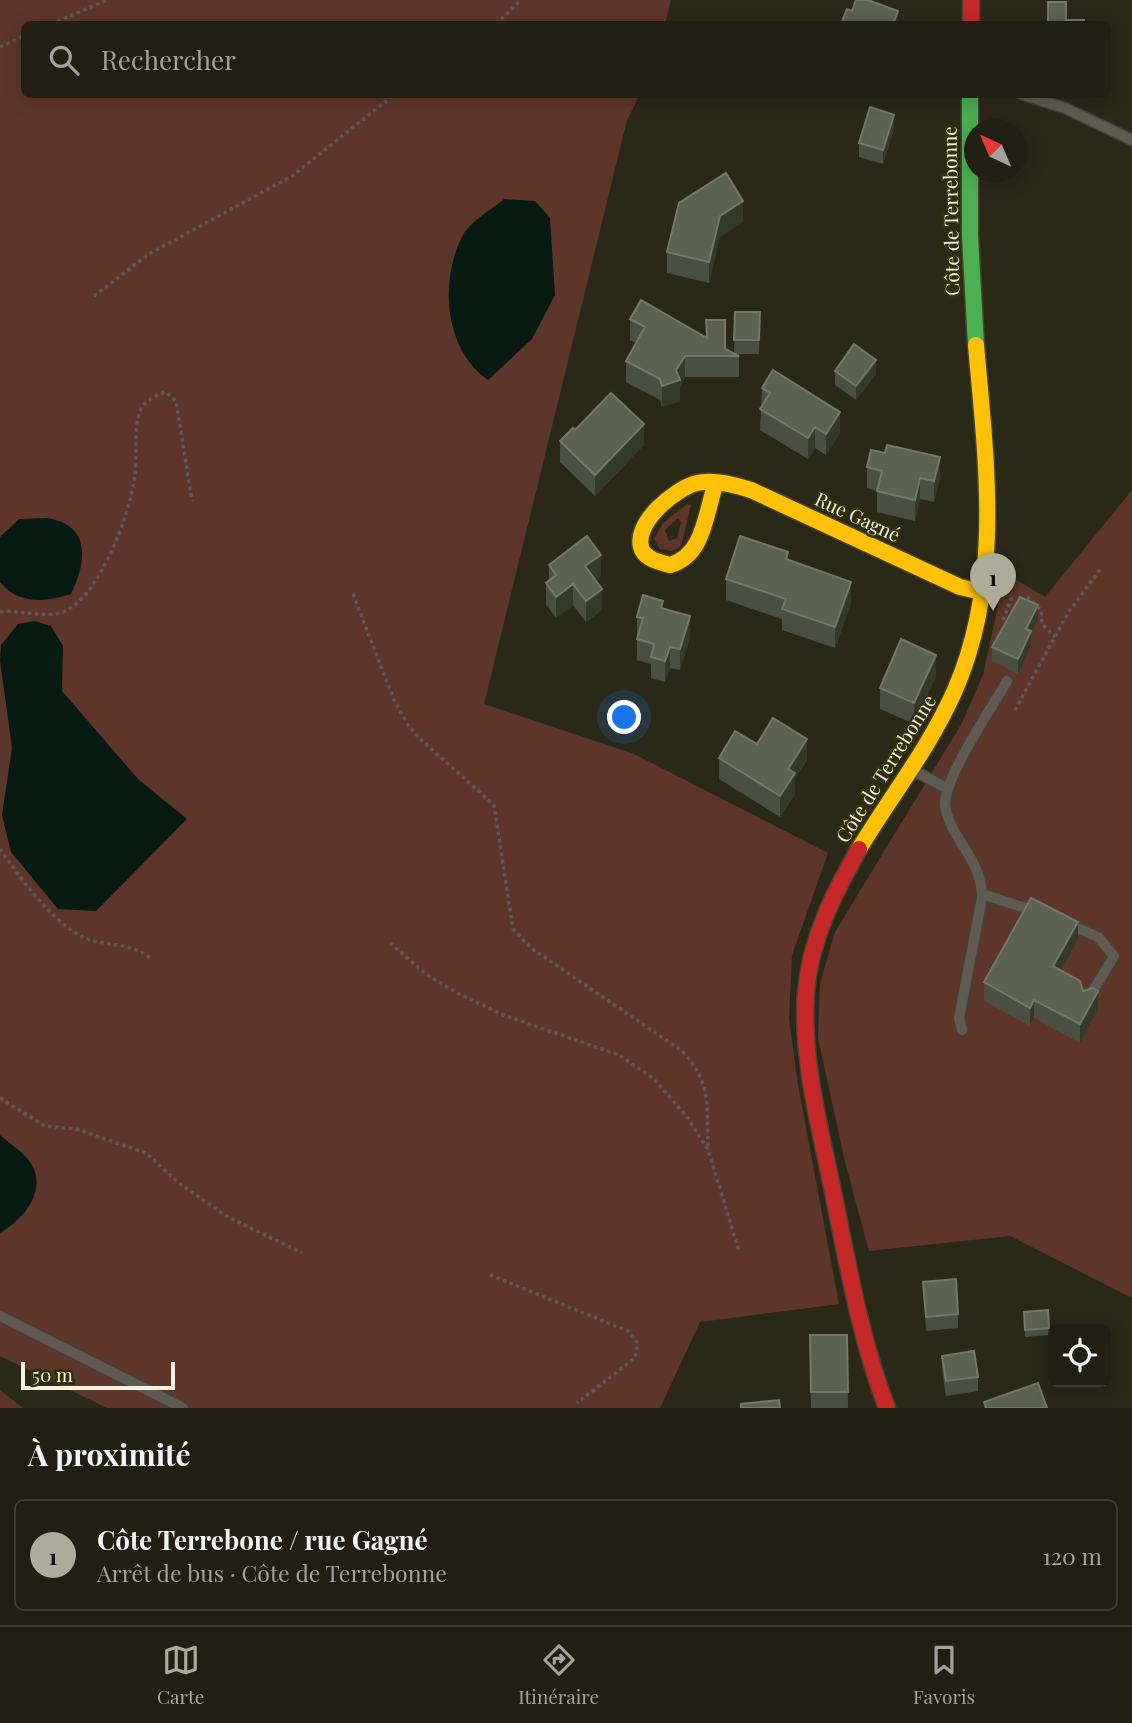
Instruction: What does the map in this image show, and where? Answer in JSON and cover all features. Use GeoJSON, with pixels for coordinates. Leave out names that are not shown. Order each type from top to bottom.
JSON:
{"type":"FeatureCollection","features":[{"type":"Feature","properties":{"kind":"main road"},"geometry":{"type":"LineString","coordinates":[[971,0],[971,21]]}},
{"type":"Feature","properties":{"kind":"main road","name":"Côte de Terrebonne"},"geometry":{"type":"LineString","coordinates":[[887,1408],[870,1359],[832,1184],[810,1069],[806,1002],[811,961],[828,908],[857,853],[913,769],[956,692],[974,636],[982,592],[986,528],[970,256],[970,98]]}},
{"type":"Feature","properties":{"kind":"main road","name":"Rue Gagné"},"geometry":{"type":"LineString","coordinates":[[716,483],[707,504],[696,548],[690,557],[670,565],[649,556],[642,546],[640,535],[651,514],[688,486],[716,483],[751,490],[960,587],[982,592]]}},
{"type":"Feature","properties":{"kind":"lane"},"geometry":{"type":"LineString","coordinates":[[1035,98],[1065,107],[1132,140]]}},
{"type":"Feature","properties":{"kind":"lane"},"geometry":{"type":"LineString","coordinates":[[962,1030],[959,1018],[982,894],[979,870],[946,813],[948,789],[1007,681]]}},
{"type":"Feature","properties":{"kind":"lane"},"geometry":{"type":"LineString","coordinates":[[913,769],[948,789]]}},
{"type":"Feature","properties":{"kind":"lane"},"geometry":{"type":"LineString","coordinates":[[982,894],[1055,918],[1103,941],[1114,956],[1086,1003]]}},
{"type":"Feature","properties":{"kind":"lane"},"geometry":{"type":"LineString","coordinates":[[0,1316],[183,1408]]}},
{"type":"Feature","properties":{"kind":"path"},"geometry":{"type":"LineString","coordinates":[[58,21],[107,0]]}},
{"type":"Feature","properties":{"kind":"path"},"geometry":{"type":"LineString","coordinates":[[499,21],[521,0]]}},
{"type":"Feature","properties":{"kind":"path"},"geometry":{"type":"LineString","coordinates":[[0,47],[21,37]]}},
{"type":"Feature","properties":{"kind":"path"},"geometry":{"type":"LineString","coordinates":[[94,296],[149,254],[292,176],[390,98]]}},
{"type":"Feature","properties":{"kind":"path"},"geometry":{"type":"LineString","coordinates":[[0,612],[16,610],[54,615],[70,609],[88,592],[112,550],[134,482],[140,411],[151,397],[165,393],[176,401],[192,501]]}},
{"type":"Feature","properties":{"kind":"path"},"geometry":{"type":"LineString","coordinates":[[1015,710],[1027,683],[1077,600],[1101,568]]}},
{"type":"Feature","properties":{"kind":"path"},"geometry":{"type":"LineString","coordinates":[[353,594],[394,700],[408,725],[419,739],[494,805],[513,929],[531,948],[682,1051],[698,1067],[707,1093],[708,1150],[738,1251]]}},
{"type":"Feature","properties":{"kind":"path"},"geometry":{"type":"LineString","coordinates":[[1010,607],[1013,595]]}},
{"type":"Feature","properties":{"kind":"path"},"geometry":{"type":"LineString","coordinates":[[1027,597],[1041,610],[1047,632],[1055,637]]}},
{"type":"Feature","properties":{"kind":"path"},"geometry":{"type":"LineString","coordinates":[[0,849],[19,877],[82,937],[127,946],[145,953],[152,960]]}},
{"type":"Feature","properties":{"kind":"path"},"geometry":{"type":"LineString","coordinates":[[390,943],[427,975],[461,995],[503,1015],[619,1055],[638,1065],[687,1117],[708,1150]]}},
{"type":"Feature","properties":{"kind":"path"},"geometry":{"type":"LineString","coordinates":[[0,1098],[46,1126],[76,1129],[114,1139],[146,1153],[180,1184],[228,1217],[302,1253]]}},
{"type":"Feature","properties":{"kind":"path"},"geometry":{"type":"LineString","coordinates":[[490,1275],[628,1331],[638,1343],[635,1358],[577,1403]]}},
{"type":"Feature","properties":{"kind":"shaded area"},"geometry":{"type":"Polygon","coordinates":[[[0,0],[671,0],[666,21],[21,21],[21,98],[638,98],[627,120],[484,704],[634,754],[828,853],[792,955],[789,1019],[798,1085],[839,1304],[700,1322],[660,1408],[107,1408],[0,1356],[0,0]]]}},
{"type":"Feature","properties":{"kind":"shaded area"},"geometry":{"type":"Polygon","coordinates":[[[504,199],[535,201],[550,218],[555,295],[532,339],[488,380],[473,367],[462,351],[454,333],[449,293],[455,253],[463,235],[504,199]]]}},
{"type":"Feature","properties":{"kind":"shaded area"},"geometry":{"type":"Polygon","coordinates":[[[1132,490],[1132,1298],[1010,1236],[869,1251],[845,1162],[818,1038],[820,983],[835,932],[962,723],[983,675],[1005,573],[1045,597],[1132,490]]]}},
{"type":"Feature","properties":{"kind":"shaded area"},"geometry":{"type":"Polygon","coordinates":[[[687,504],[691,505],[681,546],[672,551],[660,549],[654,539],[663,523],[687,504]],[[678,518],[665,530],[669,541],[677,538],[681,522],[678,518]]]}},
{"type":"Feature","properties":{"kind":"shaded area"},"geometry":{"type":"Polygon","coordinates":[[[47,518],[72,528],[78,536],[82,557],[76,582],[71,594],[52,599],[33,600],[15,595],[0,582],[0,537],[19,519],[47,518]]]}},
{"type":"Feature","properties":{"kind":"shaded area"},"geometry":{"type":"Polygon","coordinates":[[[34,621],[51,626],[63,646],[62,691],[138,779],[187,819],[96,911],[58,909],[11,852],[2,815],[12,748],[0,661],[1,645],[18,624],[34,621]]]}},
{"type":"Feature","properties":{"kind":"shaded area"},"geometry":{"type":"Polygon","coordinates":[[[0,1135],[32,1165],[36,1186],[30,1205],[24,1213],[0,1233],[0,1135]]]}},
{"type":"Feature","properties":{"kind":"shaded area"},"geometry":{"type":"Polygon","coordinates":[[[0,1390],[23,1408],[0,1408],[0,1390]]]}},
{"type":"Feature","properties":{"kind":"building"},"geometry":{"type":"Polygon","coordinates":[[[856,0],[868,0],[898,11],[894,21],[842,21],[847,9],[852,11],[856,0]]]}},
{"type":"Feature","properties":{"kind":"building"},"geometry":{"type":"Polygon","coordinates":[[[1048,2],[1066,2],[1066,20],[1084,20],[1084,21],[1048,21],[1048,2]]]}},
{"type":"Feature","properties":{"kind":"building"},"geometry":{"type":"Polygon","coordinates":[[[870,107],[894,115],[883,150],[859,143],[870,107]]]}},
{"type":"Feature","properties":{"kind":"building"},"geometry":{"type":"Polygon","coordinates":[[[726,173],[743,201],[720,216],[709,262],[667,252],[679,203],[726,173]]]}},
{"type":"Feature","properties":{"kind":"building"},"geometry":{"type":"Polygon","coordinates":[[[641,300],[707,338],[706,320],[725,320],[725,349],[739,356],[685,356],[676,370],[680,380],[662,386],[660,379],[626,361],[645,327],[630,319],[641,300]]]}},
{"type":"Feature","properties":{"kind":"building"},"geometry":{"type":"Polygon","coordinates":[[[735,312],[760,312],[759,340],[734,340],[735,312]]]}},
{"type":"Feature","properties":{"kind":"building"},"geometry":{"type":"Polygon","coordinates":[[[854,344],[876,360],[856,386],[835,371],[854,344]]]}},
{"type":"Feature","properties":{"kind":"building"},"geometry":{"type":"Polygon","coordinates":[[[773,370],[840,412],[826,434],[815,427],[808,438],[760,409],[770,393],[762,388],[773,370]]]}},
{"type":"Feature","properties":{"kind":"building"},"geometry":{"type":"Polygon","coordinates":[[[611,393],[644,424],[595,475],[560,441],[573,428],[575,430],[611,393]]]}},
{"type":"Feature","properties":{"kind":"building"},"geometry":{"type":"Polygon","coordinates":[[[887,445],[940,457],[934,481],[920,478],[915,500],[877,491],[882,471],[867,467],[871,450],[885,453],[887,445]]]}},
{"type":"Feature","properties":{"kind":"building"},"geometry":{"type":"Polygon","coordinates":[[[587,536],[601,555],[585,566],[602,589],[586,601],[573,584],[556,597],[546,583],[556,575],[549,565],[587,536]]]}},
{"type":"Feature","properties":{"kind":"building"},"geometry":{"type":"Polygon","coordinates":[[[740,536],[788,552],[786,559],[851,582],[835,627],[782,609],[786,599],[726,579],[740,536]]]}},
{"type":"Feature","properties":{"kind":"building"},"geometry":{"type":"Polygon","coordinates":[[[643,595],[663,601],[661,608],[690,616],[680,649],[670,647],[665,661],[651,657],[654,644],[637,639],[643,618],[637,617],[643,595]]]}},
{"type":"Feature","properties":{"kind":"building"},"geometry":{"type":"Polygon","coordinates":[[[1020,597],[1038,605],[1026,629],[1031,631],[1018,659],[992,647],[1020,597]]]}},
{"type":"Feature","properties":{"kind":"building"},"geometry":{"type":"Polygon","coordinates":[[[901,639],[936,655],[914,703],[880,688],[901,639]]]}},
{"type":"Feature","properties":{"kind":"building"},"geometry":{"type":"Polygon","coordinates":[[[773,718],[807,739],[788,769],[795,773],[780,796],[719,758],[735,731],[757,744],[773,718]]]}},
{"type":"Feature","properties":{"kind":"building"},"geometry":{"type":"Polygon","coordinates":[[[1031,898],[1078,922],[1053,966],[1080,981],[1083,991],[1093,988],[1098,991],[1080,1024],[1034,1000],[1030,1008],[984,982],[1031,898]]]}},
{"type":"Feature","properties":{"kind":"building"},"geometry":{"type":"Polygon","coordinates":[[[956,1279],[958,1314],[926,1317],[923,1282],[956,1279]]]}},
{"type":"Feature","properties":{"kind":"building"},"geometry":{"type":"Polygon","coordinates":[[[1048,1310],[1048,1328],[1025,1330],[1024,1312],[1048,1310]]]}},
{"type":"Feature","properties":{"kind":"building"},"geometry":{"type":"Polygon","coordinates":[[[810,1335],[847,1335],[848,1392],[811,1392],[810,1335]]]}},
{"type":"Feature","properties":{"kind":"building"},"geometry":{"type":"Polygon","coordinates":[[[974,1351],[978,1377],[946,1381],[942,1356],[974,1351]]]}},
{"type":"Feature","properties":{"kind":"building"},"geometry":{"type":"Polygon","coordinates":[[[1038,1383],[1047,1408],[986,1408],[984,1402],[1038,1383]]]}},
{"type":"Feature","properties":{"kind":"building"},"geometry":{"type":"Polygon","coordinates":[[[779,1400],[780,1408],[741,1408],[741,1404],[779,1400]]]}},
{"type":"Feature","properties":{"kind":"traffic: fast"},"geometry":{"type":"LineString","coordinates":[[970,98],[970,236],[976,345]]}},
{"type":"Feature","properties":{"kind":"traffic: slow"},"geometry":{"type":"LineString","coordinates":[[859,849],[945,711],[970,648],[980,606],[987,520],[984,432],[976,345]]}},
{"type":"Feature","properties":{"kind":"traffic: slow"},"geometry":{"type":"LineString","coordinates":[[716,483],[702,532],[690,552],[682,560],[670,565],[647,556],[642,550],[640,540],[643,529],[658,509],[688,486],[717,482],[751,490],[960,587],[982,592]]}},
{"type":"Feature","properties":{"kind":"traffic: jam"},"geometry":{"type":"LineString","coordinates":[[971,0],[971,21]]}},
{"type":"Feature","properties":{"kind":"traffic: jam"},"geometry":{"type":"LineString","coordinates":[[859,849],[832,900],[812,954],[806,992],[806,1042],[817,1118],[856,1301],[869,1355],[887,1408]]}},
{"type":"Feature","properties":{"kind":"place","name":"Côte Terrebone / rue Gagné"},"geometry":{"type":"Point","coordinates":[993,611]}}]}
